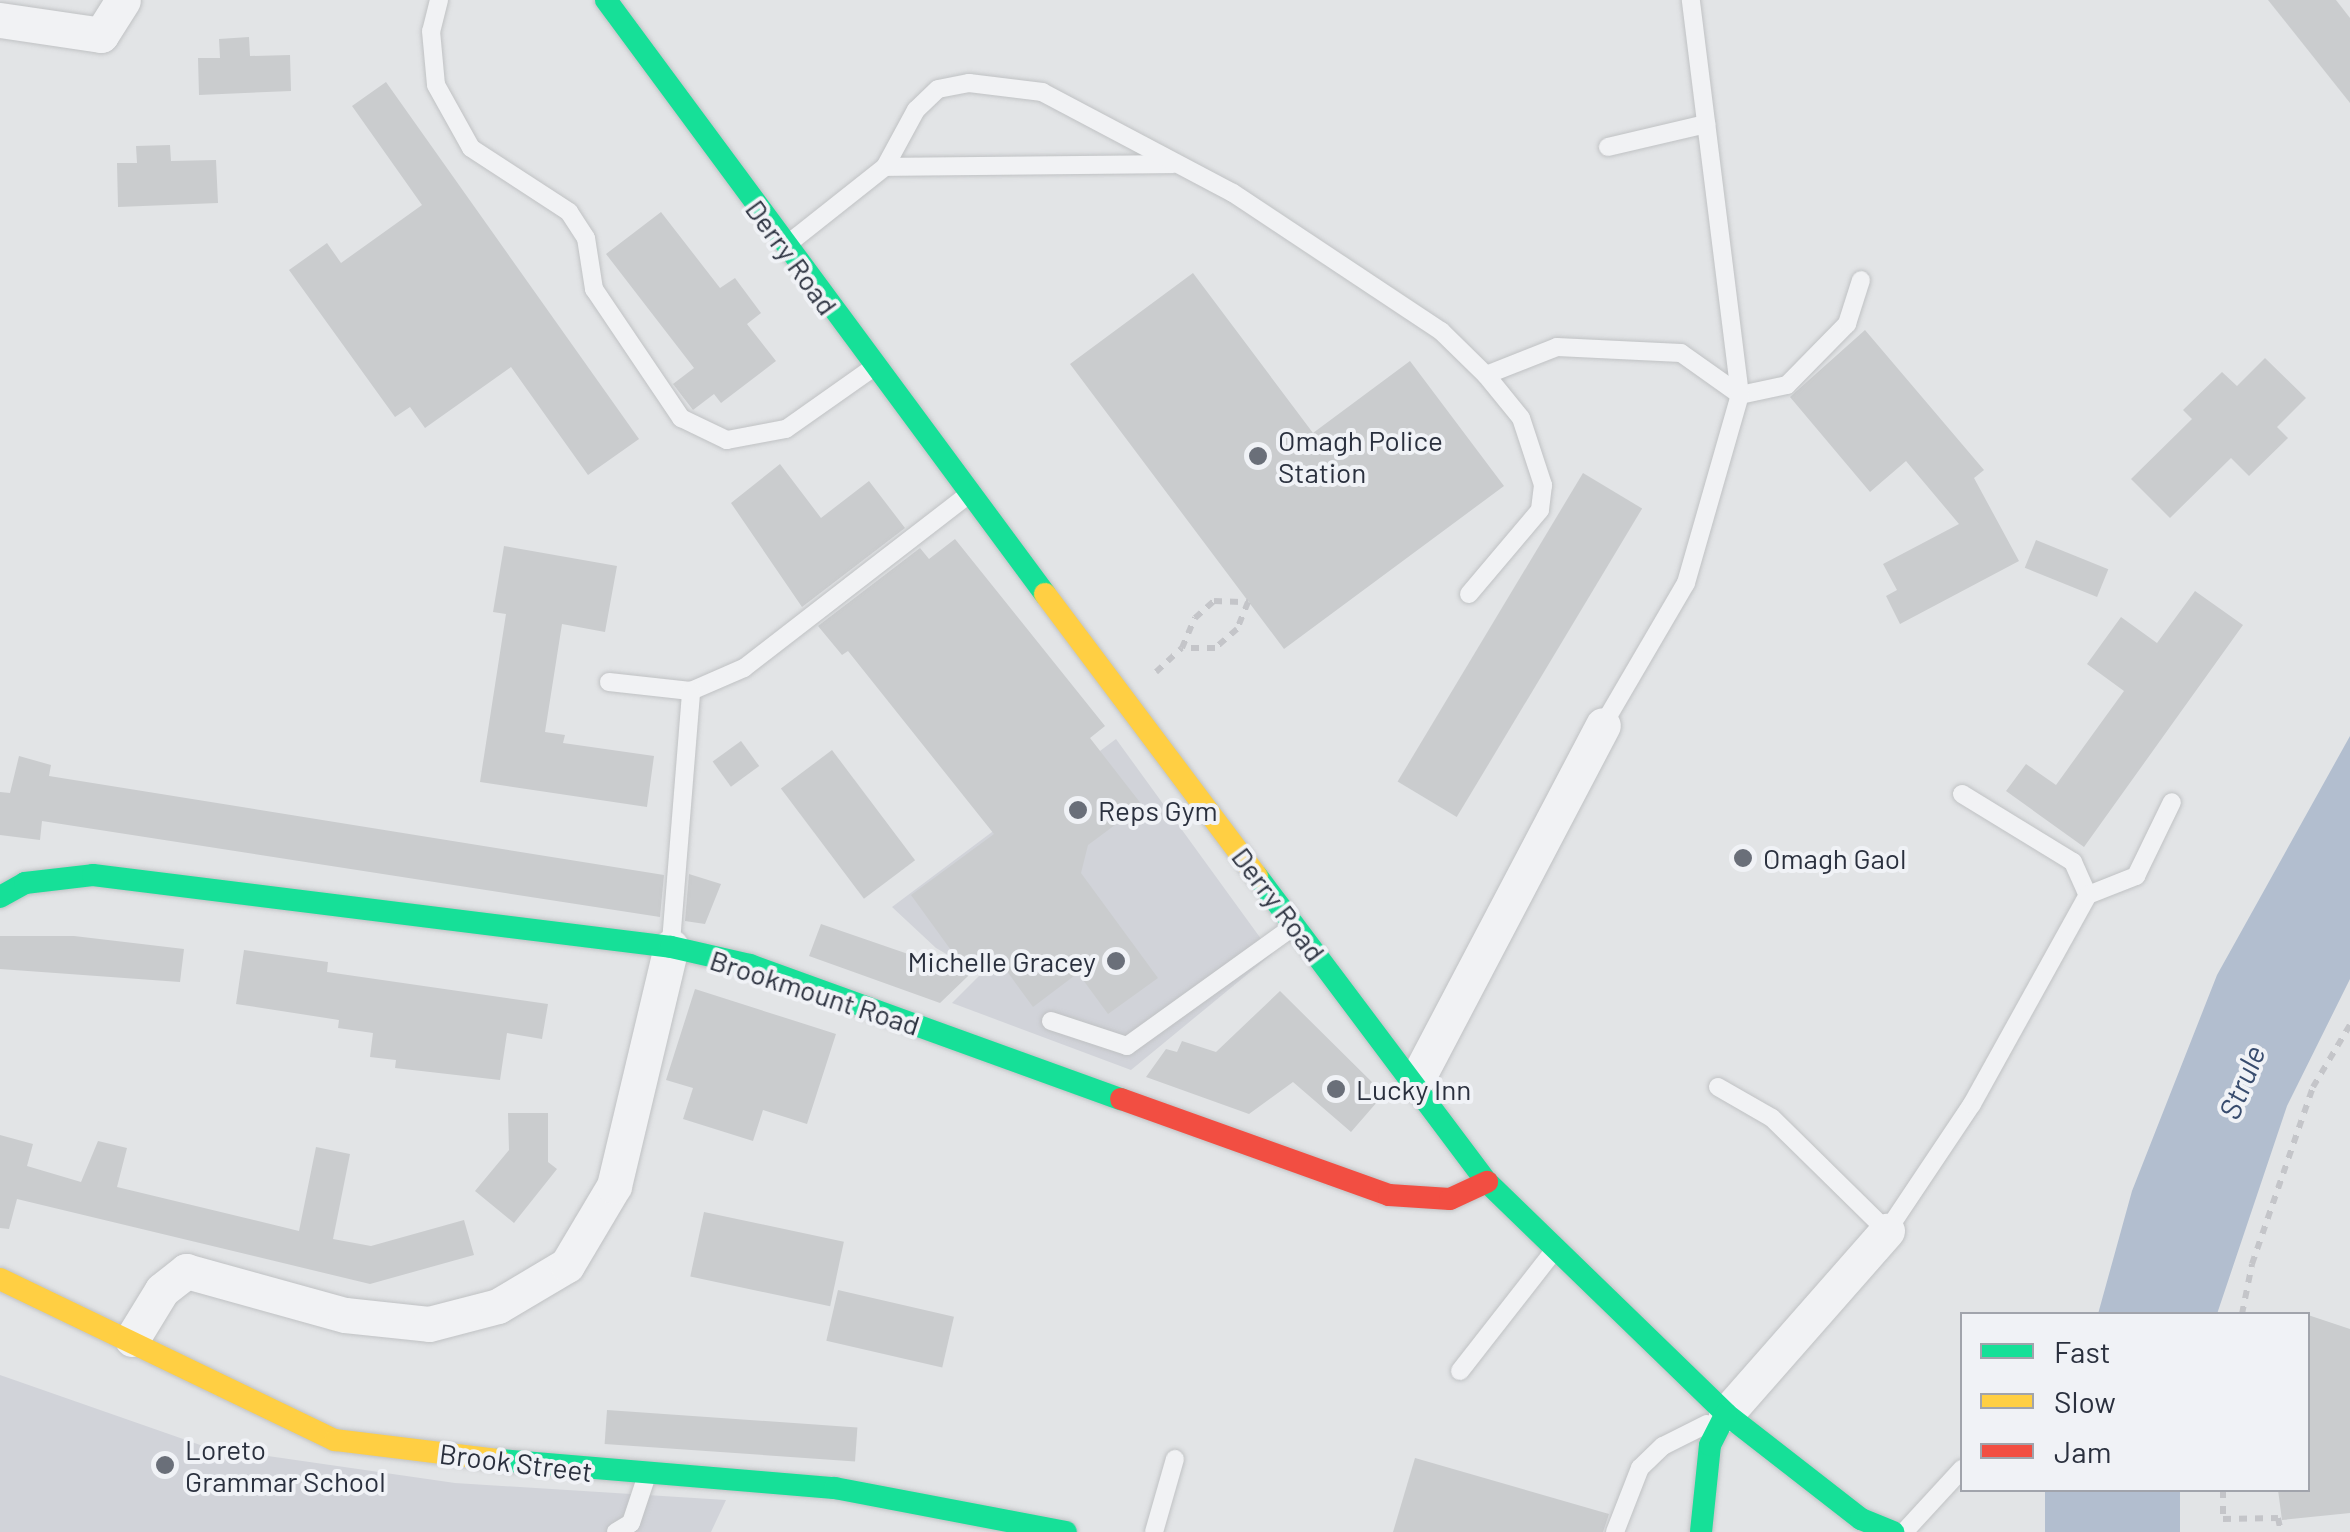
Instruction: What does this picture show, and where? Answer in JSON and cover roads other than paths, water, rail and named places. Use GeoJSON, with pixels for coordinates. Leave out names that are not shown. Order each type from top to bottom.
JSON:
{"type":"FeatureCollection","features":[{"type":"Feature","properties":{"kind":"street"},"geometry":{"type":"LineString","coordinates":[[0,20],[101,35],[123,0]]}},
{"type":"Feature","properties":{"kind":"street","name":"Derry Road"},"geometry":{"type":"LineString","coordinates":[[606,0],[874,367],[1487,1182],[1726,1414],[1861,1519],[1894,1532]]}},
{"type":"Feature","properties":{"kind":"street"},"geometry":{"type":"LineString","coordinates":[[1415,1083],[1603,725]]}},
{"type":"Feature","properties":{"kind":"street","name":"Brookmount Road"},"geometry":{"type":"LineString","coordinates":[[0,897],[26,884],[93,875],[671,948],[750,965],[1389,1195],[1450,1199],[1487,1182]]}},
{"type":"Feature","properties":{"kind":"street"},"geometry":{"type":"LineString","coordinates":[[132,1339],[162,1290],[186,1270],[345,1315],[429,1324],[498,1306],[566,1265],[614,1186],[671,948]]}},
{"type":"Feature","properties":{"kind":"street"},"geometry":{"type":"LineString","coordinates":[[1700,1532],[1710,1445],[1726,1414],[1887,1231]]}},
{"type":"Feature","properties":{"kind":"street","name":"Brook Street"},"geometry":{"type":"LineString","coordinates":[[0,1279],[132,1339],[334,1440],[647,1476],[834,1488],[1066,1532]]}},
{"type":"Feature","properties":{"kind":"lane"},"geometry":{"type":"LineString","coordinates":[[440,0],[430,32],[436,84],[471,148],[569,212],[586,238],[594,289],[680,418],[727,440],[786,429],[874,367]]}},
{"type":"Feature","properties":{"kind":"lane"},"geometry":{"type":"LineString","coordinates":[[1603,725],[1686,582],[1740,395],[1691,0]]}},
{"type":"Feature","properties":{"kind":"lane"},"geometry":{"type":"LineString","coordinates":[[784,246],[885,166],[916,110],[938,89],[969,83],[1042,92],[1233,194],[1441,331],[1486,375],[1521,418],[1544,485],[1540,510],[1468,594]]}},
{"type":"Feature","properties":{"kind":"lane"},"geometry":{"type":"LineString","coordinates":[[1608,146],[1706,124]]}},
{"type":"Feature","properties":{"kind":"lane"},"geometry":{"type":"LineString","coordinates":[[1119,134],[1124,165]]}},
{"type":"Feature","properties":{"kind":"lane"},"geometry":{"type":"LineString","coordinates":[[885,166],[1174,164]]}},
{"type":"Feature","properties":{"kind":"lane"},"geometry":{"type":"LineString","coordinates":[[1486,375],[1556,347],[1681,353],[1740,395],[1787,385],[1847,324],[1861,280]]}},
{"type":"Feature","properties":{"kind":"lane"},"geometry":{"type":"LineString","coordinates":[[609,682],[692,691],[744,668],[970,494]]}},
{"type":"Feature","properties":{"kind":"lane"},"geometry":{"type":"LineString","coordinates":[[671,948],[692,691]]}},
{"type":"Feature","properties":{"kind":"lane"},"geometry":{"type":"LineString","coordinates":[[1962,794],[2073,862],[2088,895]]}},
{"type":"Feature","properties":{"kind":"lane"},"geometry":{"type":"LineString","coordinates":[[1718,1087],[1772,1118],[1887,1231],[1972,1104],[2088,895],[2136,876],[2172,802]]}},
{"type":"Feature","properties":{"kind":"lane"},"geometry":{"type":"LineString","coordinates":[[1051,1021],[1126,1046],[1295,925]]}},
{"type":"Feature","properties":{"kind":"lane"},"geometry":{"type":"LineString","coordinates":[[1460,1371],[1554,1251]]}},
{"type":"Feature","properties":{"kind":"lane"},"geometry":{"type":"LineString","coordinates":[[1615,1532],[1640,1468],[1663,1446],[1726,1414]]}},
{"type":"Feature","properties":{"kind":"lane"},"geometry":{"type":"LineString","coordinates":[[1154,1532],[1174,1459]]}},
{"type":"Feature","properties":{"kind":"lane"},"geometry":{"type":"LineString","coordinates":[[1904,1532],[1960,1472]]}},
{"type":"Feature","properties":{"kind":"lane"},"geometry":{"type":"LineString","coordinates":[[616,1532],[630,1523],[647,1476]]}},
{"type":"Feature","properties":{"kind":"water","name":"Strule"},"geometry":{"type":"Polygon","coordinates":[[[2350,736],[2350,979],[2287,1106],[2218,1312],[2099,1312],[2132,1191],[2217,975],[2350,736]]]}},
{"type":"Feature","properties":{"kind":"water"},"geometry":{"type":"Polygon","coordinates":[[[2045,1492],[2180,1492],[2180,1532],[2045,1532],[2045,1492]]]}},
{"type":"Feature","properties":{"kind":"place","name":"Omagh Police Station"},"geometry":{"type":"Point","coordinates":[1258,456]}},
{"type":"Feature","properties":{"kind":"place","name":"Reps Gym"},"geometry":{"type":"Point","coordinates":[1078,810]}},
{"type":"Feature","properties":{"kind":"place","name":"Omagh Gaol"},"geometry":{"type":"Point","coordinates":[1743,858]}},
{"type":"Feature","properties":{"kind":"place","name":"Michelle Gracey"},"geometry":{"type":"Point","coordinates":[1116,961]}},
{"type":"Feature","properties":{"kind":"place","name":"Lucky Inn"},"geometry":{"type":"Point","coordinates":[1336,1089]}},
{"type":"Feature","properties":{"kind":"place","name":"Loreto Grammar School"},"geometry":{"type":"Point","coordinates":[165,1465]}}]}
